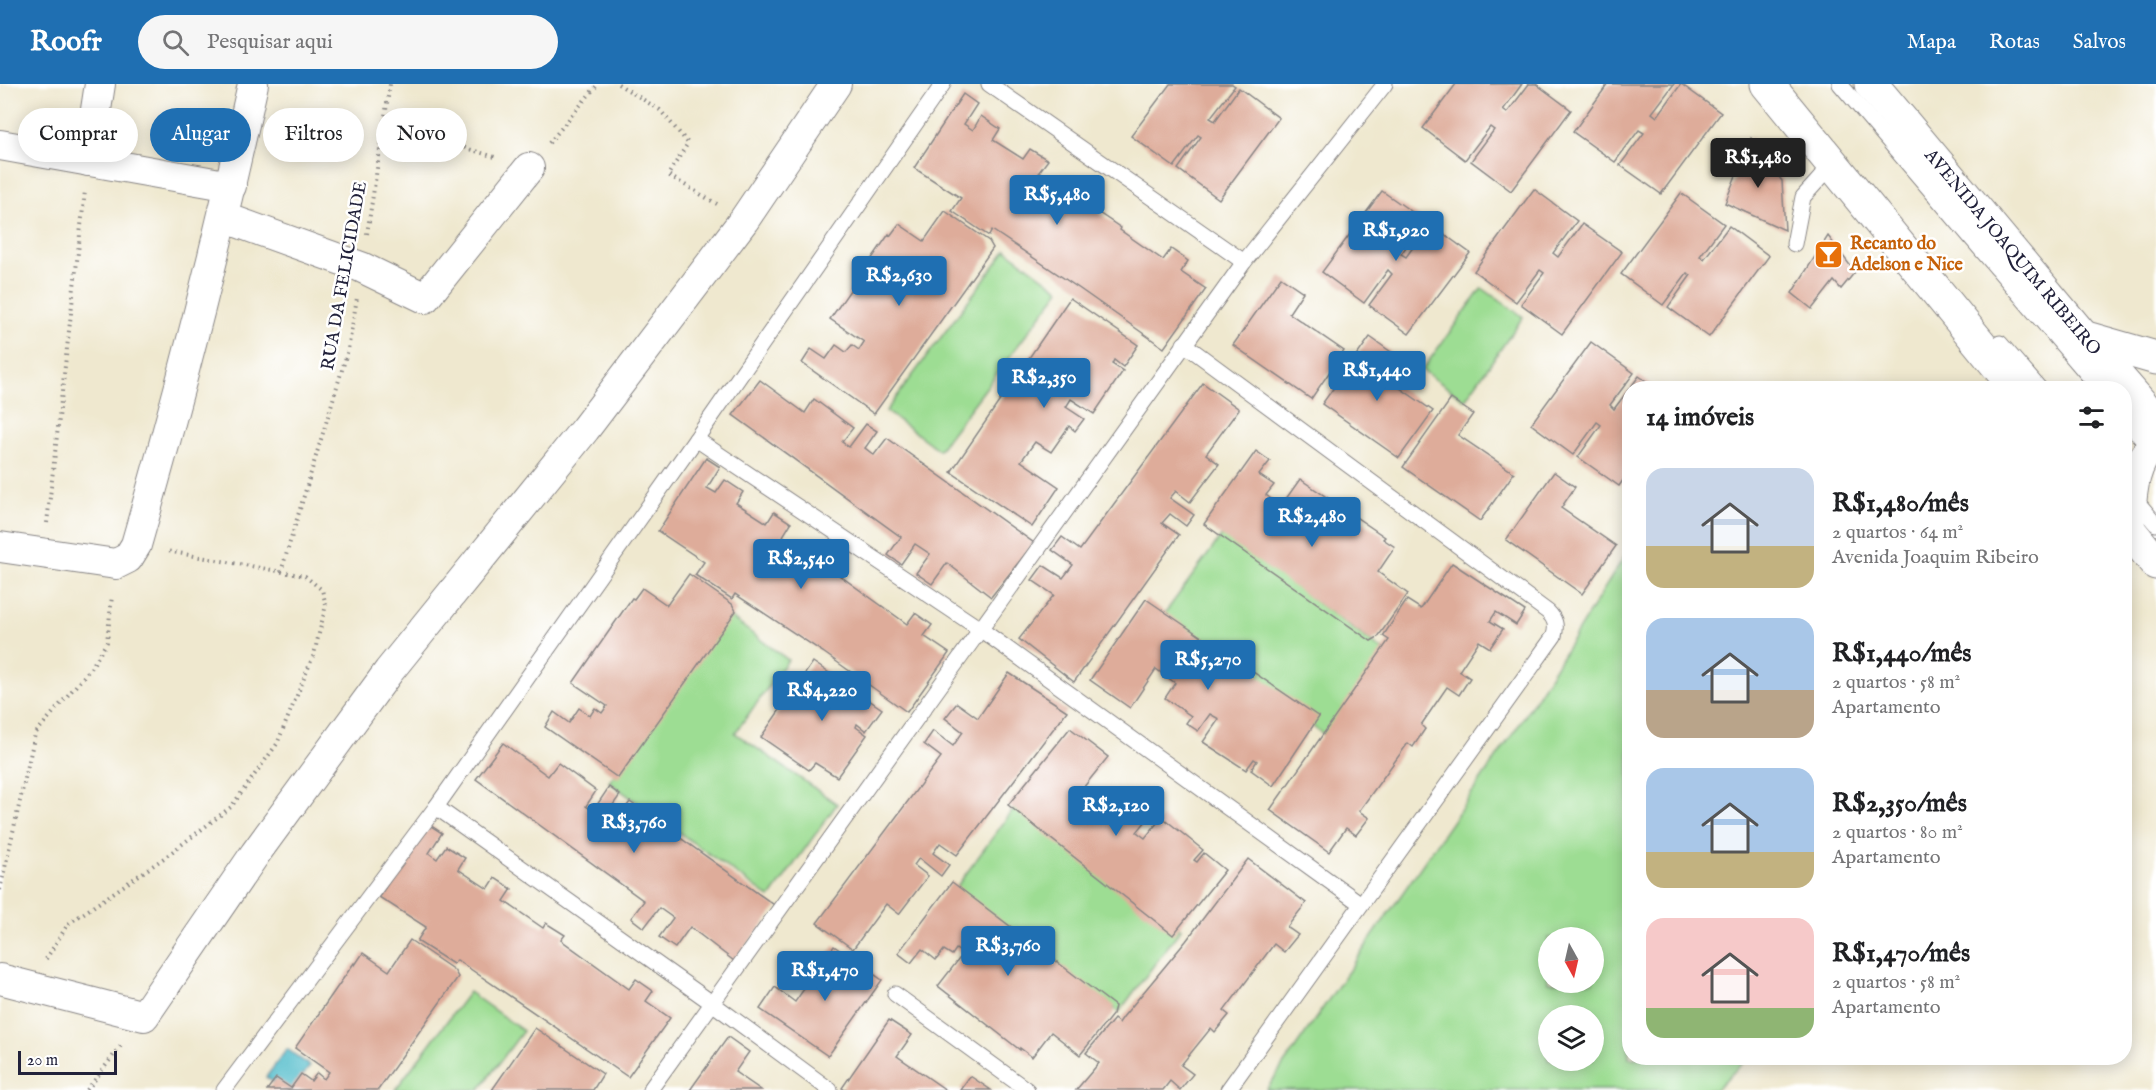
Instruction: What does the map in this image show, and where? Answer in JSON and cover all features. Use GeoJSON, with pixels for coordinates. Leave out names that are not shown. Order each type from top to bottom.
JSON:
{"type":"FeatureCollection","features":[{"type":"Feature","properties":{"kind":"main road"},"geometry":{"type":"LineString","coordinates":[[1767,84],[2010,381]]}},
{"type":"Feature","properties":{"kind":"main road","name":"AVENIDA JOAQUIM RIBEIRO"},"geometry":{"type":"LineString","coordinates":[[1871,84],[2083,337],[2113,381]]}},
{"type":"Feature","properties":{"kind":"main road"},"geometry":{"type":"LineString","coordinates":[[2083,337],[2156,358]]}},
{"type":"Feature","properties":{"kind":"main road","name":"AVENIDA JOAQUIM RIBEIRO"},"geometry":{"type":"LineString","coordinates":[[2132,409],[2154,441]]}},
{"type":"Feature","properties":{"kind":"main road"},"geometry":{"type":"LineString","coordinates":[[2133,512],[2156,563]]}},
{"type":"Feature","properties":{"kind":"street"},"geometry":{"type":"LineString","coordinates":[[96,108],[100,84]]}},
{"type":"Feature","properties":{"kind":"street"},"geometry":{"type":"LineString","coordinates":[[0,548],[44,554],[126,554],[173,416],[231,186],[253,84]]}},
{"type":"Feature","properties":{"kind":"street"},"geometry":{"type":"LineString","coordinates":[[0,979],[144,1016],[255,854],[389,671],[585,429],[744,220],[836,84]]}},
{"type":"Feature","properties":{"kind":"street"},"geometry":{"type":"LineString","coordinates":[[0,145],[18,148]]}},
{"type":"Feature","properties":{"kind":"street"},"geometry":{"type":"LineString","coordinates":[[94,162],[231,186]]}},
{"type":"Feature","properties":{"kind":"street"},"geometry":{"type":"LineString","coordinates":[[223,217],[362,267],[426,298],[529,168]]}},
{"type":"Feature","properties":{"kind":"street"},"geometry":{"type":"LineString","coordinates":[[2133,512],[2133,480],[2154,441]]}},
{"type":"Feature","properties":{"kind":"lane"},"geometry":{"type":"LineString","coordinates":[[224,1090],[436,807],[943,84]]}},
{"type":"Feature","properties":{"kind":"lane"},"geometry":{"type":"LineString","coordinates":[[989,84],[1244,262]]}},
{"type":"Feature","properties":{"kind":"lane"},"geometry":{"type":"LineString","coordinates":[[650,1090],[1184,344],[1244,262],[1385,84]]}},
{"type":"Feature","properties":{"kind":"lane"},"geometry":{"type":"LineString","coordinates":[[1781,84],[1819,132],[1971,309]]}},
{"type":"Feature","properties":{"kind":"lane"},"geometry":{"type":"LineString","coordinates":[[1840,84],[2093,381]]}},
{"type":"Feature","properties":{"kind":"lane"},"geometry":{"type":"LineString","coordinates":[[1794,244],[1803,196],[1832,165]]}},
{"type":"Feature","properties":{"kind":"lane"},"geometry":{"type":"LineString","coordinates":[[1994,335],[2033,381]]}},
{"type":"Feature","properties":{"kind":"lane"},"geometry":{"type":"LineString","coordinates":[[1184,344],[1548,612],[1555,622],[1554,636],[1360,903],[1228,1090]]}},
{"type":"Feature","properties":{"kind":"lane"},"geometry":{"type":"LineString","coordinates":[[2132,424],[2154,441]]}},
{"type":"Feature","properties":{"kind":"lane"},"geometry":{"type":"LineString","coordinates":[[696,439],[980,629],[1360,903]]}},
{"type":"Feature","properties":{"kind":"lane"},"geometry":{"type":"LineString","coordinates":[[436,807],[712,1003],[830,1090]]}},
{"type":"Feature","properties":{"kind":"lane"},"geometry":{"type":"LineString","coordinates":[[895,994],[1027,1090]]}},
{"type":"Feature","properties":{"kind":"path","name":"RUA DA FELICIDADE"},"geometry":{"type":"LineString","coordinates":[[386,108],[390,84]]}},
{"type":"Feature","properties":{"kind":"path"},"geometry":{"type":"LineString","coordinates":[[467,149],[529,168],[598,84]]}},
{"type":"Feature","properties":{"kind":"path"},"geometry":{"type":"LineString","coordinates":[[618,84],[660,110],[688,142],[668,175],[744,220]]}},
{"type":"Feature","properties":{"kind":"path"},"geometry":{"type":"LineString","coordinates":[[44,554],[88,162]]}},
{"type":"Feature","properties":{"kind":"path","name":"RUA DA FELICIDADE"},"geometry":{"type":"LineString","coordinates":[[281,572],[348,351],[378,162]]}},
{"type":"Feature","properties":{"kind":"path"},"geometry":{"type":"LineString","coordinates":[[0,890],[35,734],[91,668],[107,642],[126,554],[305,576],[322,590],[326,605],[314,654],[277,744],[231,807],[164,858],[68,924],[30,986]]}},
{"type":"Feature","properties":{"kind":"path"},"geometry":{"type":"LineString","coordinates":[[87,1090],[144,1016]]}},
{"type":"Feature","properties":{"kind":"green space"},"geometry":{"type":"Polygon","coordinates":[[[1006,250],[1060,290],[939,450],[886,411],[1006,250]]]}},
{"type":"Feature","properties":{"kind":"green space"},"geometry":{"type":"Polygon","coordinates":[[[1482,288],[1523,317],[1465,400],[1422,370],[1482,288]]]}},
{"type":"Feature","properties":{"kind":"green space"},"geometry":{"type":"Polygon","coordinates":[[[1223,534],[1389,655],[1327,737],[1162,617],[1223,534]]]}},
{"type":"Feature","properties":{"kind":"green space"},"geometry":{"type":"Polygon","coordinates":[[[1622,560],[1622,1065],[1741,1065],[1715,1090],[1266,1090],[1521,722],[1622,560]]]}},
{"type":"Feature","properties":{"kind":"green space"},"geometry":{"type":"Polygon","coordinates":[[[730,617],[788,660],[735,733],[837,804],[770,898],[609,782],[730,617]]]}},
{"type":"Feature","properties":{"kind":"green space"},"geometry":{"type":"Polygon","coordinates":[[[1015,807],[1181,929],[1119,1012],[954,890],[1015,807]]]}},
{"type":"Feature","properties":{"kind":"green space"},"geometry":{"type":"Polygon","coordinates":[[[469,992],[523,1031],[479,1090],[395,1090],[469,992]]]}},
{"type":"Feature","properties":{"kind":"water"},"geometry":{"type":"Polygon","coordinates":[[[287,1049],[310,1066],[292,1090],[284,1090],[266,1077],[287,1049]]]}},
{"type":"Feature","properties":{"kind":"building"},"geometry":{"type":"Polygon","coordinates":[[[1170,84],[1232,84],[1235,86],[1210,118],[1215,121],[1239,88],[1279,118],[1219,199],[1178,169],[1201,137],[1198,135],[1174,167],[1131,136],[1170,84]]]}},
{"type":"Feature","properties":{"kind":"building"},"geometry":{"type":"Polygon","coordinates":[[[1456,84],[1522,84],[1503,110],[1507,113],[1529,84],[1536,84],[1571,110],[1511,191],[1471,161],[1494,130],[1490,127],[1465,160],[1423,128],[1456,84]]]}},
{"type":"Feature","properties":{"kind":"building"},"geometry":{"type":"Polygon","coordinates":[[[1608,84],[1674,84],[1652,113],[1657,117],[1681,84],[1721,113],[1661,194],[1620,165],[1644,133],[1639,130],[1615,162],[1573,132],[1608,84]]]}},
{"type":"Feature","properties":{"kind":"building"},"geometry":{"type":"Polygon","coordinates":[[[963,94],[977,104],[964,124],[973,130],[981,116],[1000,129],[993,140],[1023,159],[1030,149],[1048,160],[1039,172],[1078,198],[1081,193],[1099,206],[1096,211],[1121,228],[1120,230],[1163,260],[1171,249],[1188,261],[1181,272],[1206,289],[1164,348],[992,230],[989,236],[952,211],[961,198],[914,168],[963,94]]]}},
{"type":"Feature","properties":{"kind":"building"},"geometry":{"type":"Polygon","coordinates":[[[1751,138],[1782,181],[1785,230],[1725,203],[1751,138]]]}},
{"type":"Feature","properties":{"kind":"building"},"geometry":{"type":"Polygon","coordinates":[[[1534,189],[1577,221],[1553,253],[1558,257],[1582,224],[1622,252],[1562,334],[1521,304],[1544,273],[1540,270],[1516,302],[1474,271],[1534,189]]]}},
{"type":"Feature","properties":{"kind":"building"},"geometry":{"type":"Polygon","coordinates":[[[1382,191],[1425,221],[1401,254],[1406,257],[1430,224],[1470,253],[1409,334],[1369,305],[1392,274],[1388,270],[1364,303],[1322,272],[1382,191]]]}},
{"type":"Feature","properties":{"kind":"building"},"geometry":{"type":"Polygon","coordinates":[[[1681,193],[1724,224],[1700,256],[1704,259],[1729,226],[1769,256],[1709,337],[1668,307],[1691,275],[1687,273],[1663,305],[1621,274],[1681,193]]]}},
{"type":"Feature","properties":{"kind":"building"},"geometry":{"type":"Polygon","coordinates":[[[945,211],[989,241],[993,248],[874,414],[802,363],[811,349],[826,359],[836,345],[846,352],[852,345],[859,350],[864,342],[830,319],[889,234],[890,236],[899,224],[924,241],[945,211]]]}},
{"type":"Feature","properties":{"kind":"building","name":"Recanto do Adelson e Nice"},"geometry":{"type":"Polygon","coordinates":[[[1828,236],[1855,272],[1841,289],[1834,281],[1812,309],[1792,293],[1828,236]]]}},
{"type":"Feature","properties":{"kind":"building"},"geometry":{"type":"Polygon","coordinates":[[[1281,277],[1303,292],[1289,313],[1344,351],[1311,399],[1233,345],[1281,277]]]}},
{"type":"Feature","properties":{"kind":"building"},"geometry":{"type":"Polygon","coordinates":[[[1070,298],[1138,345],[1123,367],[1114,360],[1112,364],[1123,371],[1094,414],[1071,399],[1066,407],[1084,419],[1075,431],[1069,426],[1051,452],[1035,442],[1021,461],[1059,487],[1032,527],[951,472],[1070,298]]]}},
{"type":"Feature","properties":{"kind":"building"},"geometry":{"type":"Polygon","coordinates":[[[1370,337],[1391,352],[1377,372],[1433,411],[1399,458],[1322,404],[1370,337]]]}},
{"type":"Feature","properties":{"kind":"building"},"geometry":{"type":"Polygon","coordinates":[[[1591,342],[1634,373],[1628,381],[1622,381],[1622,389],[1610,405],[1614,409],[1622,398],[1622,482],[1619,486],[1578,457],[1601,425],[1597,422],[1573,455],[1531,424],[1591,342]]]}},
{"type":"Feature","properties":{"kind":"building"},"geometry":{"type":"Polygon","coordinates":[[[1639,376],[1646,381],[1635,381],[1639,376]]]}},
{"type":"Feature","properties":{"kind":"building"},"geometry":{"type":"Polygon","coordinates":[[[760,380],[805,413],[814,399],[853,428],[842,442],[849,447],[866,424],[877,431],[865,448],[874,455],[887,438],[1034,543],[991,597],[947,563],[932,584],[916,573],[930,554],[915,544],[901,564],[888,555],[901,537],[733,415],[760,380]]]}},
{"type":"Feature","properties":{"kind":"building"},"geometry":{"type":"Polygon","coordinates":[[[1203,383],[1239,409],[1206,454],[1219,464],[1190,502],[1176,491],[1170,498],[1194,515],[1186,526],[1170,514],[1162,523],[1179,535],[1074,682],[1019,639],[1054,595],[1032,580],[1043,565],[1063,578],[1073,565],[1052,550],[1062,537],[1080,550],[1203,383]]]}},
{"type":"Feature","properties":{"kind":"building"},"geometry":{"type":"Polygon","coordinates":[[[1451,399],[1473,414],[1458,435],[1514,473],[1480,521],[1403,467],[1451,399]]]}},
{"type":"Feature","properties":{"kind":"building"},"geometry":{"type":"Polygon","coordinates":[[[1256,451],[1270,461],[1259,475],[1274,485],[1266,495],[1274,501],[1268,508],[1276,513],[1300,479],[1385,537],[1383,539],[1395,547],[1378,572],[1408,594],[1378,637],[1371,641],[1204,524],[1256,451]]]}},
{"type":"Feature","properties":{"kind":"building"},"geometry":{"type":"Polygon","coordinates":[[[706,458],[720,467],[707,488],[716,493],[725,480],[743,492],[736,503],[767,523],[774,512],[791,523],[783,536],[821,562],[824,557],[843,569],[839,575],[907,624],[915,613],[932,625],[924,636],[949,653],[907,712],[823,652],[735,594],[732,599],[695,575],[704,562],[658,531],[706,458]]]}},
{"type":"Feature","properties":{"kind":"building"},"geometry":{"type":"Polygon","coordinates":[[[1554,472],[1575,487],[1561,508],[1616,546],[1582,594],[1506,540],[1554,472]]]}},
{"type":"Feature","properties":{"kind":"building"},"geometry":{"type":"Polygon","coordinates":[[[1452,563],[1525,611],[1516,625],[1496,612],[1490,621],[1503,629],[1490,648],[1479,641],[1459,671],[1470,678],[1459,695],[1447,687],[1421,725],[1425,729],[1413,747],[1408,743],[1359,811],[1369,818],[1356,835],[1346,828],[1329,852],[1270,810],[1389,640],[1383,636],[1407,600],[1421,609],[1452,563]]]}},
{"type":"Feature","properties":{"kind":"building"},"geometry":{"type":"Polygon","coordinates":[[[689,574],[732,604],[736,611],[618,778],[545,727],[554,712],[569,723],[579,708],[590,716],[595,708],[602,713],[607,706],[573,683],[632,598],[634,599],[642,588],[667,605],[689,574]]]}},
{"type":"Feature","properties":{"kind":"building"},"geometry":{"type":"Polygon","coordinates":[[[1146,599],[1319,717],[1273,786],[1251,770],[1257,761],[1254,759],[1246,770],[1203,742],[1219,719],[1210,714],[1198,731],[1186,723],[1191,716],[1165,698],[1175,683],[1156,669],[1130,708],[1090,680],[1146,599]]]}},
{"type":"Feature","properties":{"kind":"building"},"geometry":{"type":"Polygon","coordinates":[[[813,662],[882,709],[866,731],[857,724],[856,727],[867,735],[837,777],[815,763],[809,770],[761,737],[813,662]]]}},
{"type":"Feature","properties":{"kind":"building"},"geometry":{"type":"Polygon","coordinates":[[[1009,673],[1067,711],[957,855],[940,843],[933,853],[949,865],[941,876],[919,858],[914,865],[928,876],[899,914],[886,904],[853,949],[817,923],[941,757],[924,744],[933,731],[953,746],[963,732],[945,718],[957,703],[978,718],[1009,673]]]}},
{"type":"Feature","properties":{"kind":"building"},"geometry":{"type":"Polygon","coordinates":[[[1070,728],[1108,757],[1079,793],[1097,809],[1109,794],[1134,813],[1139,807],[1151,815],[1137,832],[1145,838],[1162,817],[1203,850],[1194,860],[1197,862],[1204,853],[1225,870],[1173,935],[1008,805],[1070,728]]]}},
{"type":"Feature","properties":{"kind":"building"},"geometry":{"type":"Polygon","coordinates":[[[503,743],[548,776],[558,763],[596,791],[586,806],[593,811],[609,787],[620,795],[608,812],[617,819],[630,802],[777,907],[734,961],[690,927],[675,948],[659,937],[673,918],[659,908],[644,928],[631,918],[644,901],[476,779],[503,743]]]}},
{"type":"Feature","properties":{"kind":"building"},"geometry":{"type":"Polygon","coordinates":[[[428,824],[442,833],[429,853],[437,859],[446,846],[465,858],[458,869],[488,889],[495,878],[512,889],[504,901],[543,928],[546,923],[565,935],[561,940],[629,989],[636,979],[653,991],[646,1001],[670,1018],[628,1077],[457,960],[453,964],[417,941],[426,927],[379,897],[428,824]]]}},
{"type":"Feature","properties":{"kind":"building"},"geometry":{"type":"Polygon","coordinates":[[[1248,859],[1306,903],[1287,927],[1298,935],[1284,952],[1274,944],[1224,1011],[1229,1015],[1215,1032],[1211,1028],[1181,1065],[1193,1074],[1180,1090],[1170,1081],[1163,1090],[1076,1090],[1099,1063],[1086,1053],[1114,1019],[1119,1023],[1186,941],[1248,859]]]}},
{"type":"Feature","properties":{"kind":"building"},"geometry":{"type":"Polygon","coordinates":[[[952,882],[1115,1006],[1113,1014],[1080,1055],[1051,1032],[1032,1057],[938,986],[963,954],[956,949],[952,955],[944,950],[936,960],[922,949],[911,963],[898,953],[952,882]]]}},
{"type":"Feature","properties":{"kind":"building"},"geometry":{"type":"Polygon","coordinates":[[[410,940],[454,970],[458,977],[378,1090],[267,1090],[276,1078],[291,1088],[301,1074],[311,1081],[317,1073],[324,1079],[329,1072],[295,1048],[363,953],[389,971],[410,940]]]}},
{"type":"Feature","properties":{"kind":"building"},"geometry":{"type":"Polygon","coordinates":[[[834,946],[882,980],[828,1056],[760,1009],[775,987],[795,1002],[834,946]]]}},
{"type":"Feature","properties":{"kind":"building"},"geometry":{"type":"Polygon","coordinates":[[[889,1020],[912,1035],[897,1056],[946,1090],[845,1090],[842,1088],[889,1020]]]}},
{"type":"Feature","properties":{"kind":"building"},"geometry":{"type":"Polygon","coordinates":[[[535,1028],[603,1074],[593,1090],[492,1090],[535,1028]]]}},
{"type":"Feature","properties":{"kind":"building"},"geometry":{"type":"Polygon","coordinates":[[[728,1037],[749,1052],[735,1072],[761,1090],[690,1090],[728,1037]]]}},
{"type":"Feature","properties":{"kind":"building"},"geometry":{"type":"Polygon","coordinates":[[[970,1076],[991,1090],[960,1090],[970,1076]]]}},
{"type":"Feature","properties":{"kind":"place","name":"Recanto do Adelson e Nice"},"geometry":{"type":"Point","coordinates":[1829,254]}}]}
